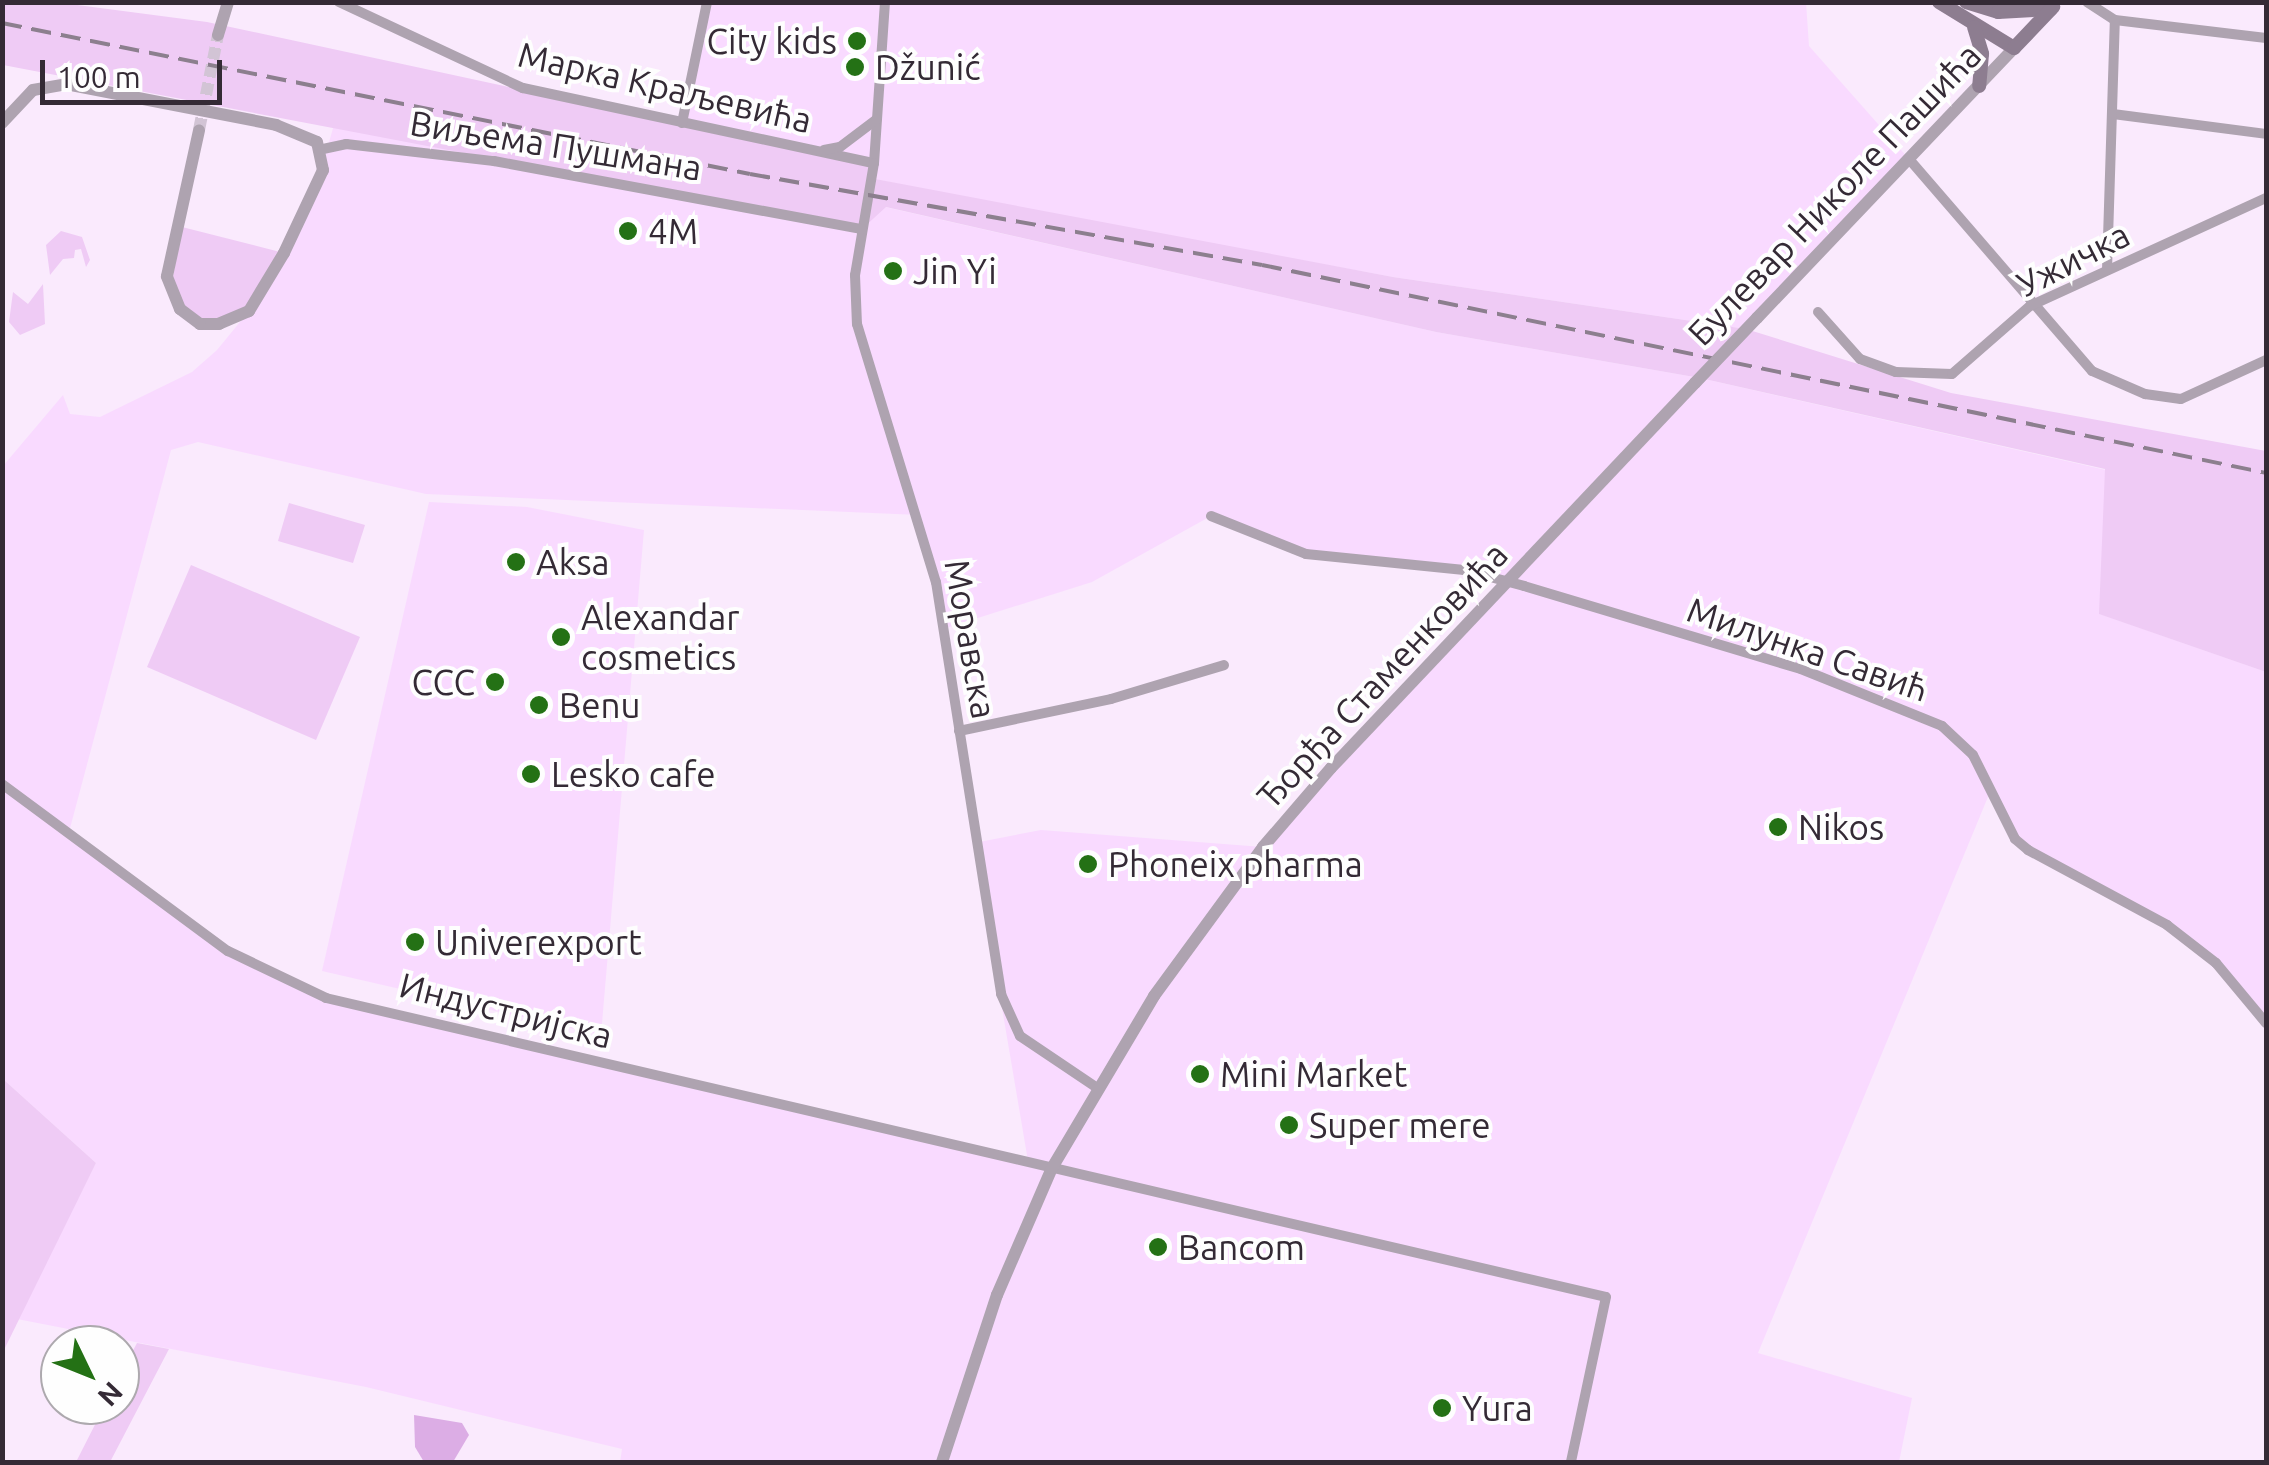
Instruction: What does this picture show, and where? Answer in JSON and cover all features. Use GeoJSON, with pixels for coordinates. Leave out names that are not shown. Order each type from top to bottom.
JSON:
{"type":"FeatureCollection","features":[{"type":"Feature","properties":{"kind":"main road"},"geometry":{"type":"LineString","coordinates":[[1939,2],[2014,48]]}},
{"type":"Feature","properties":{"kind":"main road"},"geometry":{"type":"LineString","coordinates":[[1966,2],[1986,12],[2014,48]]}},
{"type":"Feature","properties":{"kind":"main road"},"geometry":{"type":"LineString","coordinates":[[1986,12],[2054,6]]}},
{"type":"Feature","properties":{"kind":"main road","name":"Булевар Николе Пашића"},"geometry":{"type":"LineString","coordinates":[[2014,48],[2054,6]]}},
{"type":"Feature","properties":{"kind":"main road"},"geometry":{"type":"LineString","coordinates":[[1972,21],[1982,54],[1979,86]]}},
{"type":"Feature","properties":{"kind":"street"},"geometry":{"type":"LineString","coordinates":[[218,35],[228,2]]}},
{"type":"Feature","properties":{"kind":"street","name":"Марка Краљевића"},"geometry":{"type":"LineString","coordinates":[[340,2],[523,88],[874,163]]}},
{"type":"Feature","properties":{"kind":"street"},"geometry":{"type":"LineString","coordinates":[[682,123],[706,2]]}},
{"type":"Feature","properties":{"kind":"street","name":"Моравска"},"geometry":{"type":"LineString","coordinates":[[884,2],[878,118],[862,229],[857,324],[919,514],[1001,994],[1020,1036],[1096,1087]]}},
{"type":"Feature","properties":{"kind":"street"},"geometry":{"type":"LineString","coordinates":[[2087,2],[2115,20],[2266,38]]}},
{"type":"Feature","properties":{"kind":"street"},"geometry":{"type":"LineString","coordinates":[[2107,270],[2115,20]]}},
{"type":"Feature","properties":{"kind":"street","name":"Булевар Николе Пашића"},"geometry":{"type":"LineString","coordinates":[[1695,384],[2014,48]]}},
{"type":"Feature","properties":{"kind":"street"},"geometry":{"type":"LineString","coordinates":[[2,123],[26,95],[45,85],[298,132],[323,149],[323,170],[308,206],[254,303],[236,320],[200,324],[180,309],[167,276],[199,130]]}},
{"type":"Feature","properties":{"kind":"street"},"geometry":{"type":"LineString","coordinates":[[2113,114],[2266,134]]}},
{"type":"Feature","properties":{"kind":"street"},"geometry":{"type":"LineString","coordinates":[[820,151],[840,147],[878,118]]}},
{"type":"Feature","properties":{"kind":"street","name":"Виљема Пушмана"},"geometry":{"type":"LineString","coordinates":[[323,149],[346,144],[494,160],[862,229]]}},
{"type":"Feature","properties":{"kind":"street"},"geometry":{"type":"LineString","coordinates":[[1910,159],[2086,368],[2162,398],[2197,394],[2266,360]]}},
{"type":"Feature","properties":{"kind":"street","name":"Ужичка"},"geometry":{"type":"LineString","coordinates":[[1818,312],[1860,358],[1936,377],[1972,361],[2030,306],[2266,198]]}},
{"type":"Feature","properties":{"kind":"street","name":"Ђорђа Стаменковића"},"geometry":{"type":"LineString","coordinates":[[942,1462],[997,1295],[1052,1168],[1096,1087],[1263,847],[1695,384]]}},
{"type":"Feature","properties":{"kind":"street","name":"Милунка Савић"},"geometry":{"type":"LineString","coordinates":[[1211,516],[1306,554],[1464,570],[1508,582],[1801,670],[1942,726],[1973,755],[2015,839],[2167,926],[2216,963],[2266,1022]]}},
{"type":"Feature","properties":{"kind":"street"},"geometry":{"type":"LineString","coordinates":[[958,731],[1111,699],[1224,665]]}},
{"type":"Feature","properties":{"kind":"street","name":"Индустријска"},"geometry":{"type":"LineString","coordinates":[[2,784],[228,950],[326,998],[1606,1298],[1571,1462]]}},
{"type":"Feature","properties":{"kind":"shaded area"},"geometry":{"type":"Polygon","coordinates":[[[1806,2],[1809,46],[1909,159],[1746,329],[1393,277],[1081,220],[869,178],[682,123],[709,3],[1806,2]]]}},
{"type":"Feature","properties":{"kind":"shaded area"},"geometry":{"type":"Polygon","coordinates":[[[3,3],[62,3],[207,22],[871,165],[870,178],[1393,277],[1746,329],[1951,393],[2266,451],[2266,672],[2099,614],[2105,469],[1700,378],[1436,332],[886,207],[862,229],[3,65],[3,3]]]}},
{"type":"Feature","properties":{"kind":"shaded area"},"geometry":{"type":"Polygon","coordinates":[[[334,125],[861,229],[885,207],[1436,332],[1700,378],[2106,470],[2100,614],[2266,672],[2266,1023],[2215,963],[2167,926],[2028,850],[1990,792],[1758,1353],[1912,1398],[1899,1462],[620,1462],[622,1449],[366,1387],[140,1343],[140,1325],[48,1325],[17,1319],[96,1163],[3,1079],[3,466],[63,395],[70,414],[100,417],[192,372],[217,350],[249,311],[324,159],[334,125]],[[198,442],[171,450],[69,832],[228,951],[326,998],[1028,1161],[974,843],[1041,830],[1263,847],[1508,582],[1464,570],[1306,554],[1211,516],[1092,582],[943,629],[919,515],[426,494],[198,442]]]}},
{"type":"Feature","properties":{"kind":"shaded area"},"geometry":{"type":"Polygon","coordinates":[[[182,227],[284,253],[249,311],[200,324],[170,293],[182,227]]]}},
{"type":"Feature","properties":{"kind":"shaded area"},"geometry":{"type":"Polygon","coordinates":[[[61,231],[82,237],[90,260],[86,267],[81,249],[75,250],[74,258],[63,259],[50,275],[46,245],[61,231]]]}},
{"type":"Feature","properties":{"kind":"shaded area"},"geometry":{"type":"Polygon","coordinates":[[[43,284],[45,324],[20,335],[9,322],[13,292],[28,304],[43,284]]]}},
{"type":"Feature","properties":{"kind":"shaded area"},"geometry":{"type":"Polygon","coordinates":[[[429,502],[527,507],[644,530],[601,1035],[322,971],[429,502]]]}},
{"type":"Feature","properties":{"kind":"shaded area"},"geometry":{"type":"Polygon","coordinates":[[[289,503],[365,525],[353,563],[278,541],[289,503]]]}},
{"type":"Feature","properties":{"kind":"shaded area"},"geometry":{"type":"Polygon","coordinates":[[[191,565],[360,637],[316,740],[147,667],[191,565]]]}},
{"type":"Feature","properties":{"kind":"shaded area"},"geometry":{"type":"Polygon","coordinates":[[[3,1079],[96,1163],[3,1352],[3,1079]]]}},
{"type":"Feature","properties":{"kind":"shaded area"},"geometry":{"type":"Polygon","coordinates":[[[140,1344],[169,1349],[140,1405],[140,1344]]]}},
{"type":"Feature","properties":{"kind":"shaded area"},"geometry":{"type":"Polygon","coordinates":[[[414,1415],[462,1423],[469,1435],[453,1462],[424,1462],[415,1447],[414,1415]]]}},
{"type":"Feature","properties":{"kind":"shaded area"},"geometry":{"type":"Polygon","coordinates":[[[95,1425],[129,1425],[110,1462],[76,1462],[95,1425]]]}},
{"type":"Feature","properties":{"kind":"tunnel"},"geometry":{"type":"LineString","coordinates":[[199,130],[218,35]]}},
{"type":"Feature","properties":{"kind":"railway"},"geometry":{"type":"LineString","coordinates":[[2,23],[750,174],[1262,265],[2266,473]]}},
{"type":"Feature","properties":{"kind":"place","name":"City kids"},"geometry":{"type":"Point","coordinates":[857,41]}},
{"type":"Feature","properties":{"kind":"place","name":"Džunić"},"geometry":{"type":"Point","coordinates":[855,67]}},
{"type":"Feature","properties":{"kind":"place","name":"4M"},"geometry":{"type":"Point","coordinates":[628,231]}},
{"type":"Feature","properties":{"kind":"place","name":"Jin Yi"},"geometry":{"type":"Point","coordinates":[893,271]}},
{"type":"Feature","properties":{"kind":"place","name":"Aksa"},"geometry":{"type":"Point","coordinates":[516,562]}},
{"type":"Feature","properties":{"kind":"place","name":"Alexandar cosmetics"},"geometry":{"type":"Point","coordinates":[561,637]}},
{"type":"Feature","properties":{"kind":"place","name":"CCC"},"geometry":{"type":"Point","coordinates":[495,682]}},
{"type":"Feature","properties":{"kind":"place","name":"Benu"},"geometry":{"type":"Point","coordinates":[539,705]}},
{"type":"Feature","properties":{"kind":"place","name":"Lesko cafe"},"geometry":{"type":"Point","coordinates":[531,774]}},
{"type":"Feature","properties":{"kind":"place","name":"Nikos"},"geometry":{"type":"Point","coordinates":[1778,827]}},
{"type":"Feature","properties":{"kind":"place","name":"Phoneix pharma"},"geometry":{"type":"Point","coordinates":[1088,864]}},
{"type":"Feature","properties":{"kind":"place","name":"Univerexport"},"geometry":{"type":"Point","coordinates":[415,942]}},
{"type":"Feature","properties":{"kind":"place","name":"Mini Market"},"geometry":{"type":"Point","coordinates":[1200,1074]}},
{"type":"Feature","properties":{"kind":"place","name":"Super mere"},"geometry":{"type":"Point","coordinates":[1289,1125]}},
{"type":"Feature","properties":{"kind":"place","name":"Bancom"},"geometry":{"type":"Point","coordinates":[1158,1247]}},
{"type":"Feature","properties":{"kind":"place","name":"Yura"},"geometry":{"type":"Point","coordinates":[1442,1408]}}]}
